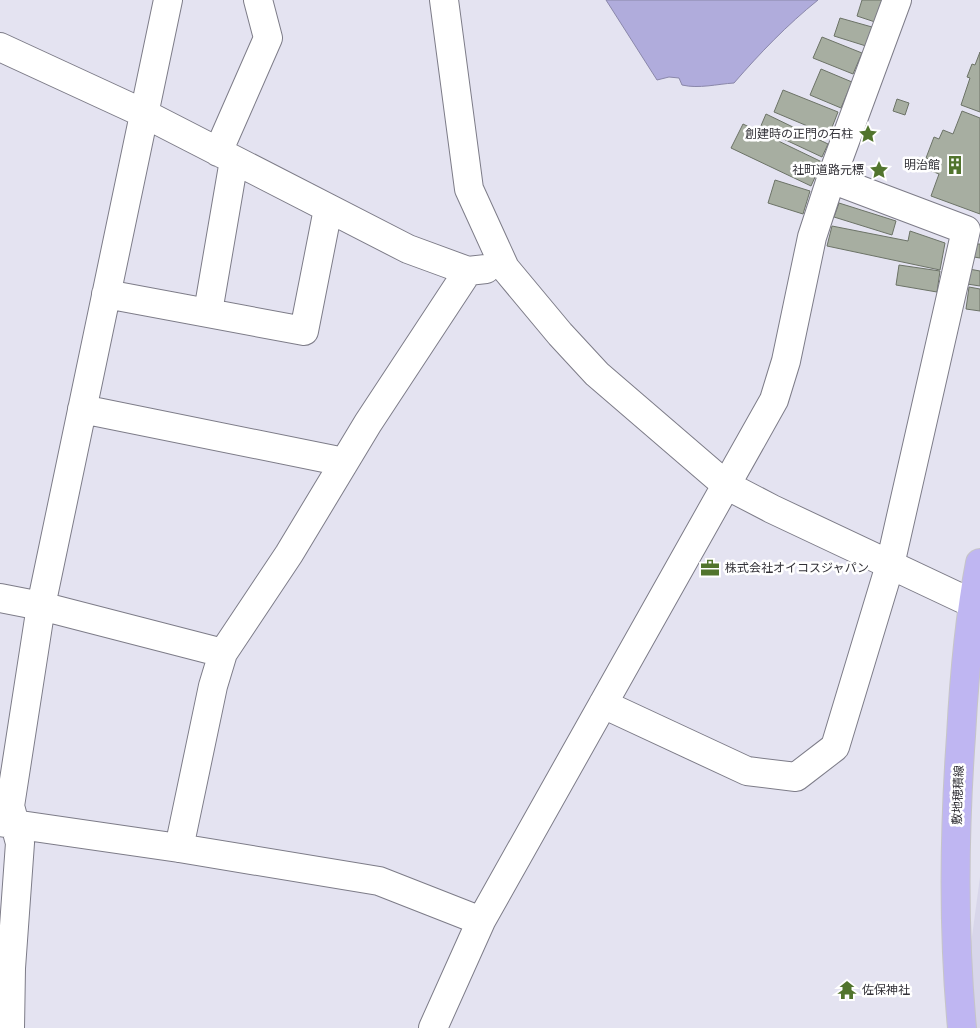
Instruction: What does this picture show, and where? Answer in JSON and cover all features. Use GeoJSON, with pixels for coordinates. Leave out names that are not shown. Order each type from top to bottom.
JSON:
{"type":"FeatureCollection","features":[{"type":"Feature","properties":{"kind":"main road","name":"敷地穂積線"},"geometry":{"type":"LineString","coordinates":[[962,1028],[958,989],[955,895],[956,826],[964,682],[976,605],[980,563]]}},
{"type":"Feature","properties":{"kind":"street"},"geometry":{"type":"LineString","coordinates":[[10,1028],[11,968],[20,843],[7,824],[41,606],[168,0]]}},
{"type":"Feature","properties":{"kind":"street"},"geometry":{"type":"LineString","coordinates":[[208,312],[226,156],[268,38],[258,0]]}},
{"type":"Feature","properties":{"kind":"street"},"geometry":{"type":"LineString","coordinates":[[444,0],[469,190],[505,268],[529,298],[597,374],[726,485],[772,509],[976,605]]}},
{"type":"Feature","properties":{"kind":"street"},"geometry":{"type":"LineString","coordinates":[[433,1028],[481,922],[774,400],[786,360],[812,237],[831,179],[897,0]]}},
{"type":"Feature","properties":{"kind":"street"},"geometry":{"type":"LineString","coordinates":[[0,47],[144,113],[328,210],[408,249],[468,271],[505,268]]}},
{"type":"Feature","properties":{"kind":"street"},"geometry":{"type":"LineString","coordinates":[[603,704],[747,771],[796,777],[835,747],[890,565],[966,230],[831,179]]}},
{"type":"Feature","properties":{"kind":"street"},"geometry":{"type":"LineString","coordinates":[[106,294],[304,330],[328,210]]}},
{"type":"Feature","properties":{"kind":"street"},"geometry":{"type":"LineString","coordinates":[[179,848],[213,686],[223,653],[289,554],[368,423],[468,271]]}},
{"type":"Feature","properties":{"kind":"street"},"geometry":{"type":"LineString","coordinates":[[82,409],[344,462]]}},
{"type":"Feature","properties":{"kind":"street"},"geometry":{"type":"LineString","coordinates":[[0,598],[41,606],[223,653]]}},
{"type":"Feature","properties":{"kind":"street"},"geometry":{"type":"LineString","coordinates":[[7,824],[179,848],[379,881],[481,922]]}},
{"type":"Feature","properties":{"kind":"shaded area"},"geometry":{"type":"Polygon","coordinates":[[[606,0],[818,0],[795,19],[734,83],[695,87],[682,85],[679,78],[669,77],[657,80],[606,0]]]}},
{"type":"Feature","properties":{"kind":"shaded area"},"geometry":{"type":"Polygon","coordinates":[[[980,877],[980,1028],[974,1028],[969,981],[971,944],[980,877]]]}},
{"type":"Feature","properties":{"kind":"building"},"geometry":{"type":"Polygon","coordinates":[[[862,0],[882,0],[875,22],[857,16],[862,0]]]}},
{"type":"Feature","properties":{"kind":"building"},"geometry":{"type":"Polygon","coordinates":[[[840,18],[872,27],[866,46],[834,36],[840,18]]]}},
{"type":"Feature","properties":{"kind":"building"},"geometry":{"type":"Polygon","coordinates":[[[822,37],[862,53],[853,74],[813,58],[822,37]]]}},
{"type":"Feature","properties":{"kind":"building"},"geometry":{"type":"Polygon","coordinates":[[[980,52],[980,112],[961,105],[970,78],[967,77],[972,64],[975,65],[980,52]]]}},
{"type":"Feature","properties":{"kind":"building"},"geometry":{"type":"Polygon","coordinates":[[[821,69],[852,82],[841,108],[810,95],[821,69]]]}},
{"type":"Feature","properties":{"kind":"building"},"geometry":{"type":"Polygon","coordinates":[[[783,90],[838,112],[829,135],[774,112],[783,90]]]}},
{"type":"Feature","properties":{"kind":"building"},"geometry":{"type":"Polygon","coordinates":[[[897,99],[909,103],[905,115],[893,111],[897,99]]]}},
{"type":"Feature","properties":{"kind":"building","name":"明治館"},"geometry":{"type":"Polygon","coordinates":[[[962,111],[980,118],[980,214],[931,196],[939,174],[929,170],[932,160],[926,158],[934,137],[939,139],[943,130],[953,134],[962,111]]]}},
{"type":"Feature","properties":{"kind":"building"},"geometry":{"type":"Polygon","coordinates":[[[766,114],[828,144],[822,157],[760,128],[766,114]]]}},
{"type":"Feature","properties":{"kind":"building"},"geometry":{"type":"Polygon","coordinates":[[[743,124],[822,162],[811,186],[731,148],[743,124]]]}},
{"type":"Feature","properties":{"kind":"building"},"geometry":{"type":"Polygon","coordinates":[[[775,180],[810,191],[803,214],[768,203],[775,180]]]}},
{"type":"Feature","properties":{"kind":"building"},"geometry":{"type":"Polygon","coordinates":[[[839,203],[896,221],[892,235],[834,217],[839,203]]]}},
{"type":"Feature","properties":{"kind":"building"},"geometry":{"type":"Polygon","coordinates":[[[832,226],[908,241],[910,231],[945,243],[940,270],[827,246],[832,226]]]}},
{"type":"Feature","properties":{"kind":"building"},"geometry":{"type":"Polygon","coordinates":[[[976,244],[980,244],[980,258],[974,257],[976,244]]]}},
{"type":"Feature","properties":{"kind":"building"},"geometry":{"type":"Polygon","coordinates":[[[899,265],[940,271],[937,292],[896,285],[899,265]]]}},
{"type":"Feature","properties":{"kind":"building"},"geometry":{"type":"Polygon","coordinates":[[[969,269],[980,271],[980,286],[967,284],[969,269]]]}},
{"type":"Feature","properties":{"kind":"building"},"geometry":{"type":"Polygon","coordinates":[[[969,287],[980,289],[980,311],[966,309],[969,287]]]}},
{"type":"Feature","properties":{"kind":"place","name":"創建時の正門の石柱"},"geometry":{"type":"Point","coordinates":[868,134]}},
{"type":"Feature","properties":{"kind":"place","name":"明治館"},"geometry":{"type":"Point","coordinates":[955,165]}},
{"type":"Feature","properties":{"kind":"place","name":"社町道路元標"},"geometry":{"type":"Point","coordinates":[879,170]}},
{"type":"Feature","properties":{"kind":"place","name":"株式会社オイコスジャパン"},"geometry":{"type":"Point","coordinates":[710,568]}},
{"type":"Feature","properties":{"kind":"place","name":"佐保神社"},"geometry":{"type":"Point","coordinates":[847,990]}}]}
